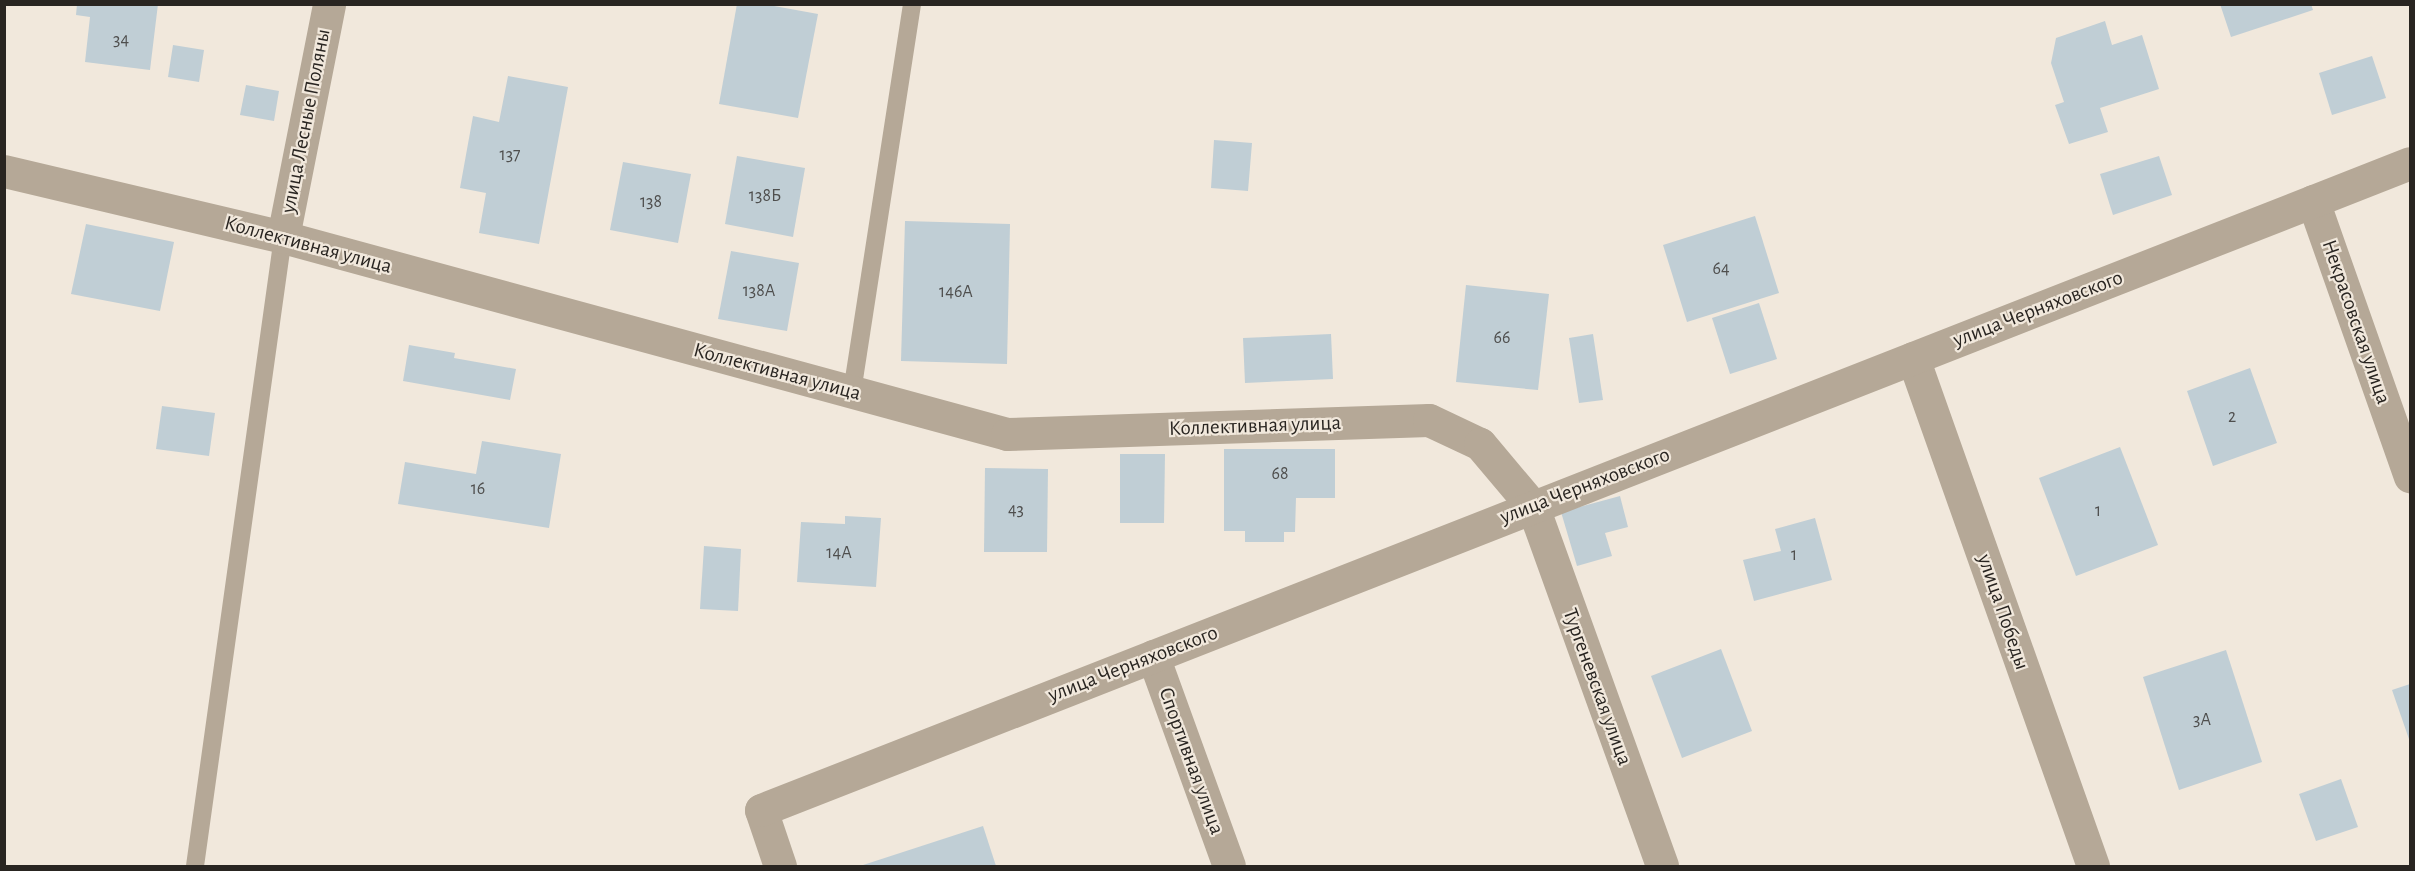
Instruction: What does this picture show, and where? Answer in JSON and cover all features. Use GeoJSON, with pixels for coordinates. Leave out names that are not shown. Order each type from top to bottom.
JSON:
{"type":"FeatureCollection","features":[{"type":"Feature","properties":{"kind":"street","name":"улица Лесные Поляны"},"geometry":{"type":"LineString","coordinates":[[283,237],[329,4]]}},
{"type":"Feature","properties":{"kind":"street","name":"улица Черняховского"},"geometry":{"type":"LineString","coordinates":[[780,867],[761,810],[2410,163]]}},
{"type":"Feature","properties":{"kind":"street","name":"Коллективная улица"},"geometry":{"type":"LineString","coordinates":[[4,171],[283,237],[1007,434],[1429,420],[1480,444],[1533,507]]}},
{"type":"Feature","properties":{"kind":"street","name":"Некрасовская улица"},"geometry":{"type":"LineString","coordinates":[[2313,201],[2410,476]]}},
{"type":"Feature","properties":{"kind":"street","name":"улица Победы"},"geometry":{"type":"LineString","coordinates":[[1913,358],[2093,867]]}},
{"type":"Feature","properties":{"kind":"street","name":"Тургеневская улица"},"geometry":{"type":"LineString","coordinates":[[1533,507],[1662,867]]}},
{"type":"Feature","properties":{"kind":"street","name":"Спортивная улица"},"geometry":{"type":"LineString","coordinates":[[1153,656],[1229,867]]}},
{"type":"Feature","properties":{"kind":"lane"},"geometry":{"type":"LineString","coordinates":[[852,392],[912,4]]}},
{"type":"Feature","properties":{"kind":"lane"},"geometry":{"type":"LineString","coordinates":[[195,867],[283,237]]}},
{"type":"Feature","properties":{"kind":"building"},"geometry":{"type":"Polygon","coordinates":[[[77,4],[158,4],[150,70],[85,62],[90,17],[76,15],[77,4]]]}},
{"type":"Feature","properties":{"kind":"building"},"geometry":{"type":"Polygon","coordinates":[[[737,4],[763,4],[818,14],[798,118],[719,104],[737,4]]]}},
{"type":"Feature","properties":{"kind":"building"},"geometry":{"type":"Polygon","coordinates":[[[2220,4],[2311,4],[2313,10],[2231,37],[2220,4]]]}},
{"type":"Feature","properties":{"kind":"building"},"geometry":{"type":"Polygon","coordinates":[[[2105,21],[2112,45],[2142,35],[2159,89],[2100,108],[2108,132],[2069,144],[2055,105],[2064,102],[2051,63],[2056,38],[2105,21]]]}},
{"type":"Feature","properties":{"kind":"building"},"geometry":{"type":"Polygon","coordinates":[[[173,45],[204,50],[199,82],[168,77],[173,45]]]}},
{"type":"Feature","properties":{"kind":"building"},"geometry":{"type":"Polygon","coordinates":[[[2372,56],[2386,98],[2332,115],[2319,73],[2372,56]]]}},
{"type":"Feature","properties":{"kind":"building"},"geometry":{"type":"Polygon","coordinates":[[[508,76],[568,87],[539,244],[479,233],[486,193],[460,188],[473,116],[499,122],[508,76]]]}},
{"type":"Feature","properties":{"kind":"building"},"geometry":{"type":"Polygon","coordinates":[[[246,85],[279,91],[274,121],[240,115],[246,85]]]}},
{"type":"Feature","properties":{"kind":"building"},"geometry":{"type":"Polygon","coordinates":[[[1214,140],[1252,143],[1248,191],[1211,188],[1214,140]]]}},
{"type":"Feature","properties":{"kind":"building"},"geometry":{"type":"Polygon","coordinates":[[[737,156],[805,168],[793,237],[725,224],[737,156]]]}},
{"type":"Feature","properties":{"kind":"building"},"geometry":{"type":"Polygon","coordinates":[[[2159,156],[2172,195],[2113,215],[2100,174],[2159,156]]]}},
{"type":"Feature","properties":{"kind":"building"},"geometry":{"type":"Polygon","coordinates":[[[623,162],[691,174],[678,243],[610,230],[623,162]]]}},
{"type":"Feature","properties":{"kind":"building"},"geometry":{"type":"Polygon","coordinates":[[[1755,216],[1779,293],[1687,322],[1663,245],[1755,216]]]}},
{"type":"Feature","properties":{"kind":"building"},"geometry":{"type":"Polygon","coordinates":[[[905,221],[1010,224],[1007,364],[901,361],[905,221]]]}},
{"type":"Feature","properties":{"kind":"building"},"geometry":{"type":"Polygon","coordinates":[[[86,224],[174,242],[160,311],[71,294],[86,224]]]}},
{"type":"Feature","properties":{"kind":"building"},"geometry":{"type":"Polygon","coordinates":[[[731,251],[799,263],[787,331],[718,319],[731,251]]]}},
{"type":"Feature","properties":{"kind":"building"},"geometry":{"type":"Polygon","coordinates":[[[1466,285],[1549,294],[1538,390],[1456,382],[1466,285]]]}},
{"type":"Feature","properties":{"kind":"building"},"geometry":{"type":"Polygon","coordinates":[[[1759,303],[1777,359],[1730,374],[1712,318],[1759,303]]]}},
{"type":"Feature","properties":{"kind":"building"},"geometry":{"type":"Polygon","coordinates":[[[1331,334],[1333,379],[1245,383],[1243,338],[1331,334]]]}},
{"type":"Feature","properties":{"kind":"building"},"geometry":{"type":"Polygon","coordinates":[[[1593,334],[1603,400],[1579,403],[1569,338],[1593,334]]]}},
{"type":"Feature","properties":{"kind":"building"},"geometry":{"type":"Polygon","coordinates":[[[409,345],[455,353],[454,358],[516,369],[510,400],[403,381],[409,345]]]}},
{"type":"Feature","properties":{"kind":"building"},"geometry":{"type":"Polygon","coordinates":[[[2250,368],[2277,443],[2213,466],[2187,391],[2250,368]]]}},
{"type":"Feature","properties":{"kind":"building"},"geometry":{"type":"Polygon","coordinates":[[[162,406],[215,413],[209,456],[156,449],[162,406]]]}},
{"type":"Feature","properties":{"kind":"building"},"geometry":{"type":"Polygon","coordinates":[[[482,441],[561,454],[549,528],[398,504],[405,462],[476,474],[482,441]]]}},
{"type":"Feature","properties":{"kind":"building"},"geometry":{"type":"Polygon","coordinates":[[[2120,447],[2158,545],[2076,576],[2039,478],[2120,447]]]}},
{"type":"Feature","properties":{"kind":"building"},"geometry":{"type":"Polygon","coordinates":[[[1224,449],[1335,449],[1335,498],[1296,498],[1295,532],[1284,532],[1284,542],[1245,542],[1245,531],[1224,531],[1224,449]]]}},
{"type":"Feature","properties":{"kind":"building"},"geometry":{"type":"Polygon","coordinates":[[[1120,454],[1165,454],[1164,523],[1120,523],[1120,454]]]}},
{"type":"Feature","properties":{"kind":"building"},"geometry":{"type":"Polygon","coordinates":[[[985,468],[1048,469],[1047,552],[984,552],[985,468]]]}},
{"type":"Feature","properties":{"kind":"building"},"geometry":{"type":"Polygon","coordinates":[[[1620,496],[1628,527],[1605,533],[1612,556],[1577,566],[1561,512],[1620,496]]]}},
{"type":"Feature","properties":{"kind":"building"},"geometry":{"type":"Polygon","coordinates":[[[845,516],[881,518],[876,587],[797,582],[801,522],[845,524],[845,516]]]}},
{"type":"Feature","properties":{"kind":"building"},"geometry":{"type":"Polygon","coordinates":[[[1815,518],[1832,580],[1754,601],[1743,560],[1781,551],[1775,529],[1815,518]]]}},
{"type":"Feature","properties":{"kind":"building"},"geometry":{"type":"Polygon","coordinates":[[[704,546],[741,549],[738,611],[700,609],[704,546]]]}},
{"type":"Feature","properties":{"kind":"building"},"geometry":{"type":"Polygon","coordinates":[[[1721,649],[1752,731],[1682,758],[1651,676],[1721,649]]]}},
{"type":"Feature","properties":{"kind":"building"},"geometry":{"type":"Polygon","coordinates":[[[2226,650],[2262,762],[2179,790],[2143,677],[2226,650]]]}},
{"type":"Feature","properties":{"kind":"building"},"geometry":{"type":"Polygon","coordinates":[[[2410,684],[2410,742],[2392,690],[2410,684]]]}},
{"type":"Feature","properties":{"kind":"building"},"geometry":{"type":"Polygon","coordinates":[[[2341,779],[2358,827],[2316,841],[2299,794],[2341,779]]]}},
{"type":"Feature","properties":{"kind":"building"},"geometry":{"type":"Polygon","coordinates":[[[983,826],[996,866],[860,866],[983,826]]]}}]}
